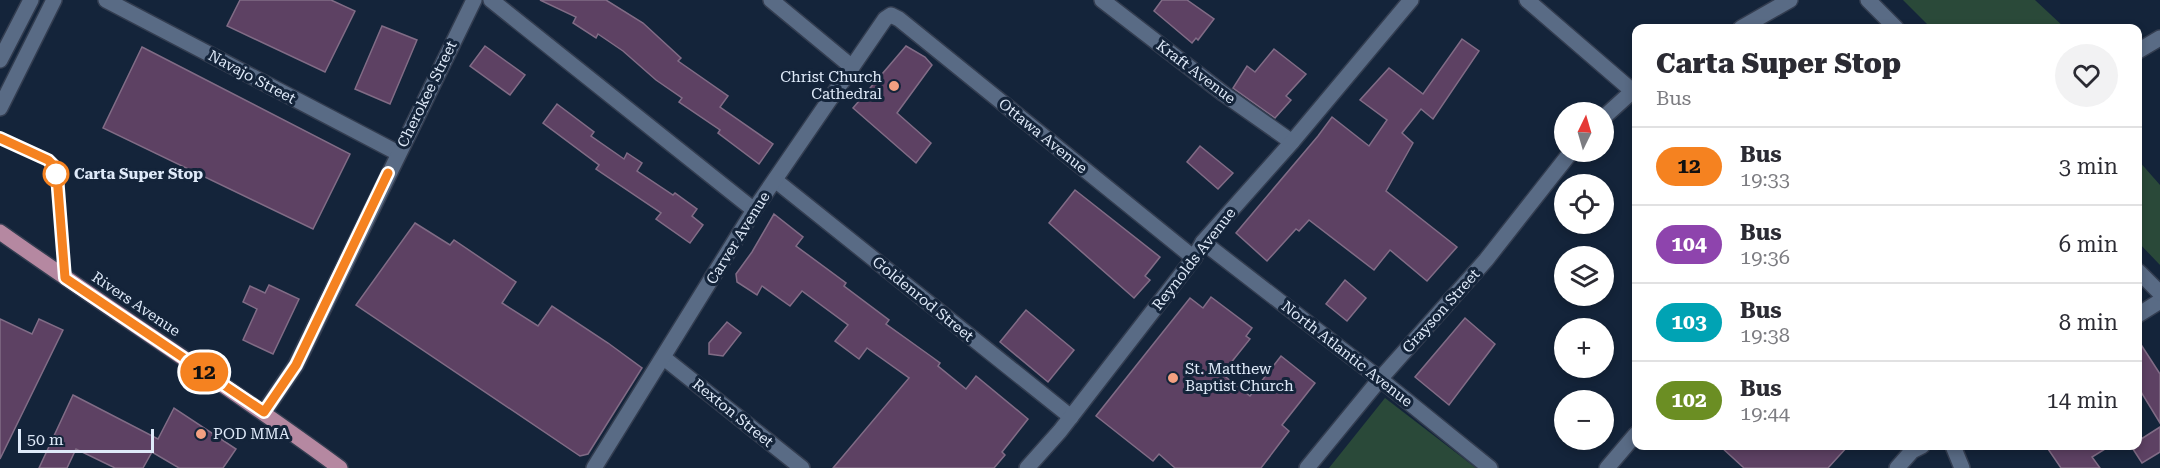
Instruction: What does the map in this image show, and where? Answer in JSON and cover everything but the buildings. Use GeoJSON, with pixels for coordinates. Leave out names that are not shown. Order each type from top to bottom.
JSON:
{"type":"FeatureCollection","features":[{"type":"Feature","properties":{"kind":"main road","name":"Rivers Avenue"},"geometry":{"type":"LineString","coordinates":[[0,232],[69,282],[264,412],[340,468]]}},
{"type":"Feature","properties":{"kind":"street"},"geometry":{"type":"LineString","coordinates":[[0,60],[31,0]]}},
{"type":"Feature","properties":{"kind":"street"},"geometry":{"type":"LineString","coordinates":[[0,108],[54,0]]}},
{"type":"Feature","properties":{"kind":"street","name":"Navajo Street"},"geometry":{"type":"LineString","coordinates":[[106,0],[398,153]]}},
{"type":"Feature","properties":{"kind":"street","name":"Cherokee Street"},"geometry":{"type":"LineString","coordinates":[[264,412],[296,365],[474,0]]}},
{"type":"Feature","properties":{"kind":"street"},"geometry":{"type":"LineString","coordinates":[[491,0],[754,210]]}},
{"type":"Feature","properties":{"kind":"street"},"geometry":{"type":"LineString","coordinates":[[771,0],[852,67]]}},
{"type":"Feature","properties":{"kind":"street","name":"Kraft Avenue"},"geometry":{"type":"LineString","coordinates":[[1102,0],[1224,94],[1292,142]]}},
{"type":"Feature","properties":{"kind":"street","name":"Reynolds Avenue"},"geometry":{"type":"LineString","coordinates":[[1028,468],[1071,417],[1194,258],[1203,242],[1292,142],[1412,0]]}},
{"type":"Feature","properties":{"kind":"street"},"geometry":{"type":"LineString","coordinates":[[1527,0],[1632,88]]}},
{"type":"Feature","properties":{"kind":"street"},"geometry":{"type":"LineString","coordinates":[[1748,24],[1790,0]]}},
{"type":"Feature","properties":{"kind":"street"},"geometry":{"type":"LineString","coordinates":[[1868,0],[1892,24]]}},
{"type":"Feature","properties":{"kind":"street","name":"Carver Avenue"},"geometry":{"type":"LineString","coordinates":[[594,468],[754,210],[885,19],[891,15]]}},
{"type":"Feature","properties":{"kind":"street","name":"Ottawa Avenue"},"geometry":{"type":"LineString","coordinates":[[891,15],[899,19],[1194,258]]}},
{"type":"Feature","properties":{"kind":"street"},"geometry":{"type":"LineString","coordinates":[[2142,49],[2160,38]]}},
{"type":"Feature","properties":{"kind":"street"},"geometry":{"type":"LineString","coordinates":[[1614,109],[1632,94]]}},
{"type":"Feature","properties":{"kind":"street","name":"Grayson Street"},"geometry":{"type":"LineString","coordinates":[[1307,468],[1380,379],[1486,260],[1564,162]]}},
{"type":"Feature","properties":{"kind":"street","name":"Goldenrod Street"},"geometry":{"type":"LineString","coordinates":[[775,180],[1071,417]]}},
{"type":"Feature","properties":{"kind":"street","name":"North Atlantic Avenue"},"geometry":{"type":"LineString","coordinates":[[1203,242],[1380,379],[1490,468]]}},
{"type":"Feature","properties":{"kind":"street"},"geometry":{"type":"LineString","coordinates":[[2142,275],[2160,293]]}},
{"type":"Feature","properties":{"kind":"street"},"geometry":{"type":"LineString","coordinates":[[2142,312],[2160,300]]}},
{"type":"Feature","properties":{"kind":"street","name":"Rexton Street"},"geometry":{"type":"LineString","coordinates":[[664,358],[802,468]]}},
{"type":"Feature","properties":{"kind":"street"},"geometry":{"type":"LineString","coordinates":[[1606,468],[1632,439]]}},
{"type":"Feature","properties":{"kind":"street"},"geometry":{"type":"LineString","coordinates":[[1898,468],[1914,450]]}},
{"type":"Feature","properties":{"kind":"street"},"geometry":{"type":"LineString","coordinates":[[1955,450],[1962,468]]}},
{"type":"Feature","properties":{"kind":"green space"},"geometry":{"type":"Polygon","coordinates":[[[1903,0],[2035,0],[2061,24],[1927,24],[1903,0]]]}},
{"type":"Feature","properties":{"kind":"green space"},"geometry":{"type":"Polygon","coordinates":[[[2142,165],[2160,185],[2160,265],[2142,246],[2142,165]]]}},
{"type":"Feature","properties":{"kind":"green space"},"geometry":{"type":"Polygon","coordinates":[[[1385,398],[1476,468],[1329,468],[1385,398]]]}},
{"type":"Feature","properties":{"kind":"bus line","name":"12"},"geometry":{"type":"LineString","coordinates":[[0,138],[48,160],[54,166],[57,176],[65,278],[264,412],[296,365],[388,173]]}},
{"type":"Feature","properties":{"kind":"place","name":"Christ Church Cathedral"},"geometry":{"type":"Point","coordinates":[894,86]}},
{"type":"Feature","properties":{"kind":"place","name":"Carta Super Stop"},"geometry":{"type":"Point","coordinates":[56,174]}},
{"type":"Feature","properties":{"kind":"place","name":"St. Matthew Baptist Church"},"geometry":{"type":"Point","coordinates":[1173,378]}},
{"type":"Feature","properties":{"kind":"place","name":"POD MMA"},"geometry":{"type":"Point","coordinates":[201,434]}}]}
